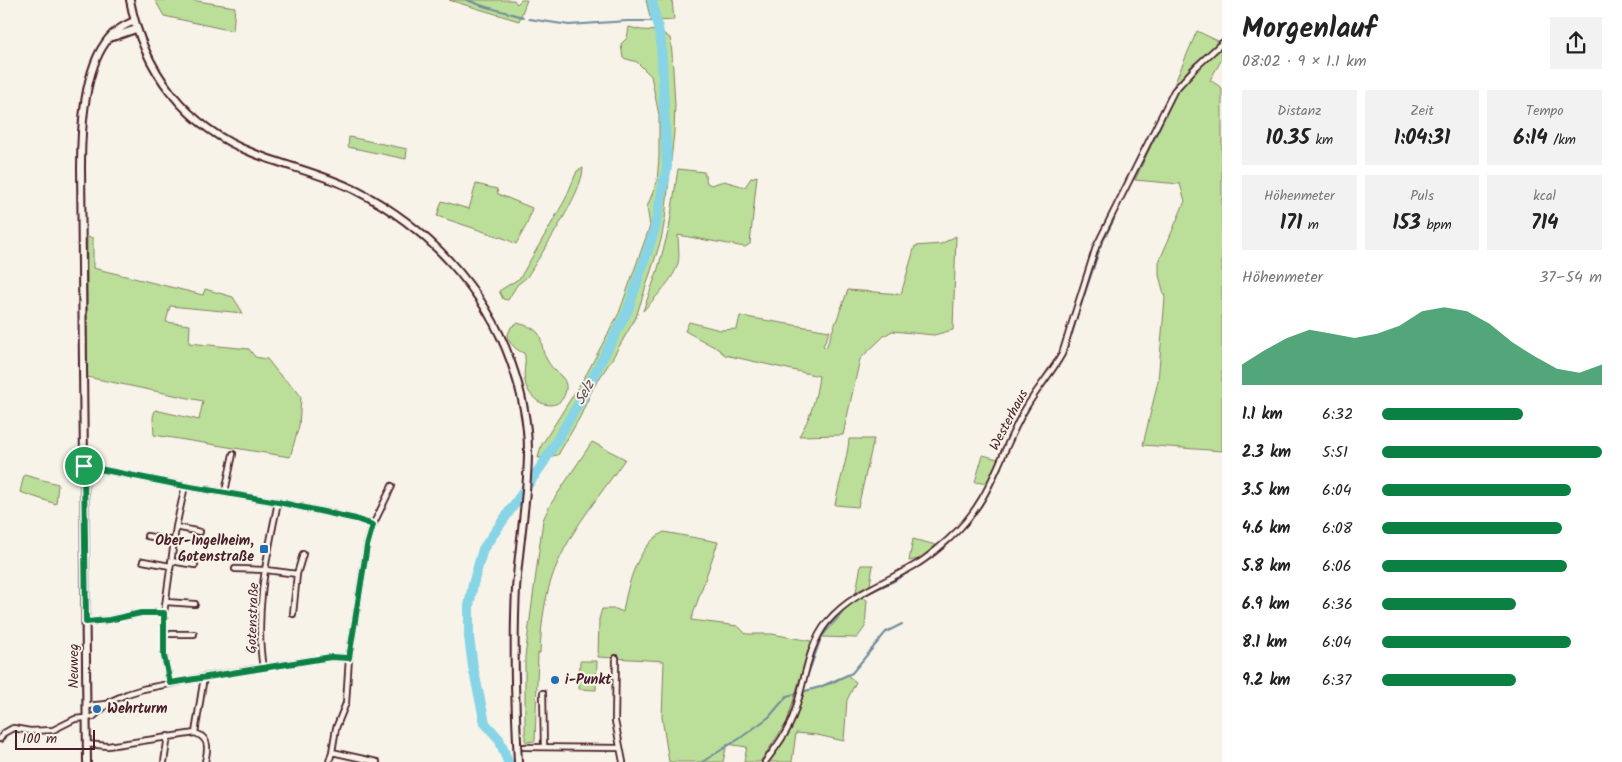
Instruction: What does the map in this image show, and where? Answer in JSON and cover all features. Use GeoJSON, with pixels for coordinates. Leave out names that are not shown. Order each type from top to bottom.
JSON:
{"type":"FeatureCollection","features":[{"type":"Feature","properties":{"kind":"main road"},"geometry":{"type":"LineString","coordinates":[[130,0],[136,29],[144,50],[160,78],[184,107],[202,124],[222,138],[243,149],[334,181],[356,190],[384,206],[410,225],[443,254],[474,291],[492,321],[510,361],[519,389],[528,450],[527,480],[516,593],[514,665],[518,762]]}},
{"type":"Feature","properties":{"kind":"main road"},"geometry":{"type":"LineString","coordinates":[[104,44],[118,30],[134,20]]}},
{"type":"Feature","properties":{"kind":"main road"},"geometry":{"type":"LineString","coordinates":[[104,44],[120,34],[136,29]]}},
{"type":"Feature","properties":{"kind":"main road","name":"Neuweg"},"geometry":{"type":"LineString","coordinates":[[87,762],[81,168],[83,122],[93,67],[104,44]]}},
{"type":"Feature","properties":{"kind":"street","name":"Westerhaus"},"geometry":{"type":"LineString","coordinates":[[765,762],[790,724],[814,647],[828,622],[844,606],[869,589],[921,562],[951,537],[974,513],[991,483],[1024,410],[1062,354],[1096,247],[1174,91],[1222,43]]}},
{"type":"Feature","properties":{"kind":"street"},"geometry":{"type":"LineString","coordinates":[[225,492],[233,454]]}},
{"type":"Feature","properties":{"kind":"street"},"geometry":{"type":"LineString","coordinates":[[84,466],[278,502],[356,519],[373,525]]}},
{"type":"Feature","properties":{"kind":"street"},"geometry":{"type":"LineString","coordinates":[[170,683],[164,656],[164,613],[176,527],[185,486]]}},
{"type":"Feature","properties":{"kind":"street"},"geometry":{"type":"LineString","coordinates":[[328,762],[332,752],[336,728],[346,703],[349,658],[367,546],[373,525],[392,486]]}},
{"type":"Feature","properties":{"kind":"street","name":"Gotenstraße"},"geometry":{"type":"LineString","coordinates":[[263,668],[260,648],[261,616],[266,570],[278,502]]}},
{"type":"Feature","properties":{"kind":"street"},"geometry":{"type":"LineString","coordinates":[[176,527],[200,532]]}},
{"type":"Feature","properties":{"kind":"street"},"geometry":{"type":"LineString","coordinates":[[147,536],[174,541]]}},
{"type":"Feature","properties":{"kind":"street"},"geometry":{"type":"LineString","coordinates":[[292,614],[297,574],[303,554]]}},
{"type":"Feature","properties":{"kind":"street"},"geometry":{"type":"LineString","coordinates":[[142,561],[196,565]]}},
{"type":"Feature","properties":{"kind":"street","name":"Gotenstraße"},"geometry":{"type":"LineString","coordinates":[[235,569],[297,574]]}},
{"type":"Feature","properties":{"kind":"street"},"geometry":{"type":"LineString","coordinates":[[166,602],[195,604]]}},
{"type":"Feature","properties":{"kind":"street"},"geometry":{"type":"LineString","coordinates":[[86,622],[109,620],[141,613],[164,613]]}},
{"type":"Feature","properties":{"kind":"street"},"geometry":{"type":"LineString","coordinates":[[164,634],[194,634]]}},
{"type":"Feature","properties":{"kind":"street"},"geometry":{"type":"LineString","coordinates":[[86,706],[106,704],[127,694],[170,683],[331,657],[349,658]]}},
{"type":"Feature","properties":{"kind":"street"},"geometry":{"type":"LineString","coordinates":[[616,658],[615,721],[623,762]]}},
{"type":"Feature","properties":{"kind":"street"},"geometry":{"type":"LineString","coordinates":[[195,733],[204,677]]}},
{"type":"Feature","properties":{"kind":"street"},"geometry":{"type":"LineString","coordinates":[[542,693],[544,747]]}},
{"type":"Feature","properties":{"kind":"street"},"geometry":{"type":"LineString","coordinates":[[0,739],[8,730],[53,730],[75,719],[96,715],[106,704]]}},
{"type":"Feature","properties":{"kind":"street"},"geometry":{"type":"LineString","coordinates":[[86,744],[108,746],[195,733],[204,738],[208,746],[205,762]]}},
{"type":"Feature","properties":{"kind":"street"},"geometry":{"type":"LineString","coordinates":[[164,762],[168,736]]}},
{"type":"Feature","properties":{"kind":"street"},"geometry":{"type":"LineString","coordinates":[[524,747],[620,748]]}},
{"type":"Feature","properties":{"kind":"street"},"geometry":{"type":"LineString","coordinates":[[332,752],[377,762]]}},
{"type":"Feature","properties":{"kind":"green space"},"geometry":{"type":"Polygon","coordinates":[[[155,0],[191,0],[235,7],[233,31],[164,16],[155,0]]]}},
{"type":"Feature","properties":{"kind":"green space"},"geometry":{"type":"Polygon","coordinates":[[[449,0],[514,0],[517,4],[521,0],[527,0],[519,21],[449,0]]]}},
{"type":"Feature","properties":{"kind":"green space"},"geometry":{"type":"Polygon","coordinates":[[[646,0],[672,0],[674,20],[658,21],[650,17],[646,0]]]}},
{"type":"Feature","properties":{"kind":"green space"},"geometry":{"type":"Polygon","coordinates":[[[629,27],[660,31],[670,38],[675,105],[674,132],[661,240],[636,317],[593,388],[580,417],[558,455],[538,458],[541,446],[587,373],[619,313],[650,226],[647,207],[657,182],[659,115],[651,76],[637,62],[623,58],[621,44],[627,38],[629,27]]]}},
{"type":"Feature","properties":{"kind":"green space"},"geometry":{"type":"Polygon","coordinates":[[[1197,31],[1220,42],[1191,66],[1175,88],[1173,87],[1197,31]]]}},
{"type":"Feature","properties":{"kind":"green space"},"geometry":{"type":"Polygon","coordinates":[[[1221,47],[1222,59],[1210,80],[1222,88],[1222,451],[1143,445],[1158,381],[1165,298],[1159,275],[1159,262],[1185,201],[1180,184],[1135,180],[1178,88],[1221,47]]]}},
{"type":"Feature","properties":{"kind":"green space"},"geometry":{"type":"Polygon","coordinates":[[[349,137],[407,149],[406,159],[348,147],[349,137]]]}},
{"type":"Feature","properties":{"kind":"green space"},"geometry":{"type":"Polygon","coordinates":[[[583,168],[576,192],[551,239],[527,277],[517,285],[508,300],[503,299],[499,291],[520,278],[565,200],[577,171],[583,168]]]}},
{"type":"Feature","properties":{"kind":"green space"},"geometry":{"type":"Polygon","coordinates":[[[678,169],[704,172],[707,183],[711,185],[724,181],[745,187],[751,178],[757,176],[750,244],[745,247],[678,235],[679,256],[676,269],[663,288],[643,311],[657,272],[669,229],[678,169]]]}},
{"type":"Feature","properties":{"kind":"green space"},"geometry":{"type":"Polygon","coordinates":[[[476,184],[497,189],[498,194],[532,208],[527,224],[516,244],[437,216],[442,201],[469,209],[476,184]]]}},
{"type":"Feature","properties":{"kind":"green space"},"geometry":{"type":"Polygon","coordinates":[[[956,236],[953,330],[934,335],[892,331],[884,336],[860,359],[843,435],[799,436],[807,422],[812,407],[819,376],[725,355],[718,349],[685,331],[689,322],[720,330],[737,329],[740,316],[830,331],[823,346],[826,348],[848,290],[901,294],[915,246],[941,244],[956,236]]]}},
{"type":"Feature","properties":{"kind":"green space"},"geometry":{"type":"Polygon","coordinates":[[[87,237],[93,238],[93,268],[203,295],[205,289],[233,297],[243,313],[170,306],[166,322],[190,325],[189,343],[249,349],[255,357],[267,359],[279,374],[297,391],[301,397],[299,426],[290,457],[154,435],[153,418],[155,410],[199,420],[203,401],[87,377],[87,237]]]}},
{"type":"Feature","properties":{"kind":"green space"},"geometry":{"type":"Polygon","coordinates":[[[517,323],[526,325],[538,333],[541,338],[544,355],[564,380],[566,389],[564,396],[555,404],[543,404],[537,401],[528,390],[524,375],[524,353],[518,350],[507,337],[511,327],[517,323]]]}},
{"type":"Feature","properties":{"kind":"green space"},"geometry":{"type":"Polygon","coordinates":[[[849,439],[874,439],[858,507],[835,505],[847,456],[849,439]]]}},
{"type":"Feature","properties":{"kind":"green space"},"geometry":{"type":"Polygon","coordinates":[[[592,442],[625,459],[572,535],[558,562],[550,584],[544,607],[540,653],[538,653],[535,741],[526,742],[525,657],[543,520],[550,505],[592,442]]]}},
{"type":"Feature","properties":{"kind":"green space"},"geometry":{"type":"Polygon","coordinates":[[[983,455],[998,459],[988,484],[975,482],[983,455]]]}},
{"type":"Feature","properties":{"kind":"green space"},"geometry":{"type":"Polygon","coordinates":[[[24,475],[58,484],[56,504],[20,492],[24,475]]]}},
{"type":"Feature","properties":{"kind":"green space"},"geometry":{"type":"Polygon","coordinates":[[[664,532],[718,542],[691,620],[738,626],[746,634],[772,634],[811,641],[787,722],[760,762],[744,762],[747,747],[727,744],[723,762],[669,762],[662,718],[664,661],[598,657],[599,619],[602,609],[616,609],[623,612],[627,590],[635,567],[647,546],[664,532]]]}},
{"type":"Feature","properties":{"kind":"green space"},"geometry":{"type":"Polygon","coordinates":[[[913,539],[936,545],[919,559],[909,561],[913,539]]]}},
{"type":"Feature","properties":{"kind":"green space"},"geometry":{"type":"Polygon","coordinates":[[[861,565],[873,565],[870,585],[856,592],[861,565]]]}},
{"type":"Feature","properties":{"kind":"green space"},"geometry":{"type":"Polygon","coordinates":[[[861,596],[867,600],[865,627],[857,638],[822,637],[850,605],[861,596]]]}},
{"type":"Feature","properties":{"kind":"green space"},"geometry":{"type":"Polygon","coordinates":[[[580,661],[597,661],[596,690],[579,689],[580,661]]]}},
{"type":"Feature","properties":{"kind":"green space"},"geometry":{"type":"Polygon","coordinates":[[[847,675],[856,682],[847,700],[844,741],[796,733],[792,762],[767,762],[791,728],[805,691],[833,683],[847,675]]]}},
{"type":"Feature","properties":{"kind":"waterway"},"geometry":{"type":"LineString","coordinates":[[467,0],[523,17]]}},
{"type":"Feature","properties":{"kind":"waterway","name":"Selz"},"geometry":{"type":"LineString","coordinates":[[508,762],[499,739],[485,723],[473,667],[469,637],[469,606],[473,584],[483,549],[544,462],[583,396],[628,310],[654,232],[667,167],[661,42],[652,0]]}},
{"type":"Feature","properties":{"kind":"waterway"},"geometry":{"type":"LineString","coordinates":[[529,19],[569,25],[656,21]]}},
{"type":"Feature","properties":{"kind":"waterway"},"geometry":{"type":"LineString","coordinates":[[1210,57],[1222,47]]}},
{"type":"Feature","properties":{"kind":"waterway"},"geometry":{"type":"LineString","coordinates":[[1152,143],[1176,93],[1184,83]]}},
{"type":"Feature","properties":{"kind":"waterway"},"geometry":{"type":"LineString","coordinates":[[1133,180],[1149,148]]}},
{"type":"Feature","properties":{"kind":"waterway"},"geometry":{"type":"LineString","coordinates":[[1103,241],[1114,219]]}},
{"type":"Feature","properties":{"kind":"waterway"},"geometry":{"type":"LineString","coordinates":[[1078,314],[1099,251]]}},
{"type":"Feature","properties":{"kind":"waterway"},"geometry":{"type":"LineString","coordinates":[[1072,334],[1077,317]]}},
{"type":"Feature","properties":{"kind":"waterway"},"geometry":{"type":"LineString","coordinates":[[1036,397],[1048,381]]}},
{"type":"Feature","properties":{"kind":"waterway"},"geometry":{"type":"LineString","coordinates":[[1019,425],[1033,401]]}},
{"type":"Feature","properties":{"kind":"waterway"},"geometry":{"type":"LineString","coordinates":[[954,537],[970,521],[982,505],[1001,467]]}},
{"type":"Feature","properties":{"kind":"waterway"},"geometry":{"type":"LineString","coordinates":[[866,594],[894,581],[917,567]]}},
{"type":"Feature","properties":{"kind":"waterway"},"geometry":{"type":"LineString","coordinates":[[821,638],[830,625],[848,606]]}},
{"type":"Feature","properties":{"kind":"waterway"},"geometry":{"type":"LineString","coordinates":[[702,762],[739,739],[769,717],[787,696],[820,687],[852,673],[886,632],[902,624]]}},
{"type":"Feature","properties":{"kind":"waterway"},"geometry":{"type":"LineString","coordinates":[[807,677],[820,641]]}},
{"type":"Feature","properties":{"kind":"waterway"},"geometry":{"type":"LineString","coordinates":[[804,688],[806,679]]}},
{"type":"Feature","properties":{"kind":"place","name":"Ober-Ingelheim, Gotenstraße"},"geometry":{"type":"Point","coordinates":[264,549]}},
{"type":"Feature","properties":{"kind":"place","name":"i-Punkt"},"geometry":{"type":"Point","coordinates":[555,680]}},
{"type":"Feature","properties":{"kind":"place","name":"Wehrturm"},"geometry":{"type":"Point","coordinates":[97,709]}},
{"type":"Feature","properties":{"kind":"route"},"geometry":{"type":"LineString","coordinates":[[84,466],[278,502],[356,519],[373,525],[367,546],[349,658],[331,657],[170,683],[164,656],[164,613],[141,613],[109,620],[86,622],[84,466]]}}]}
